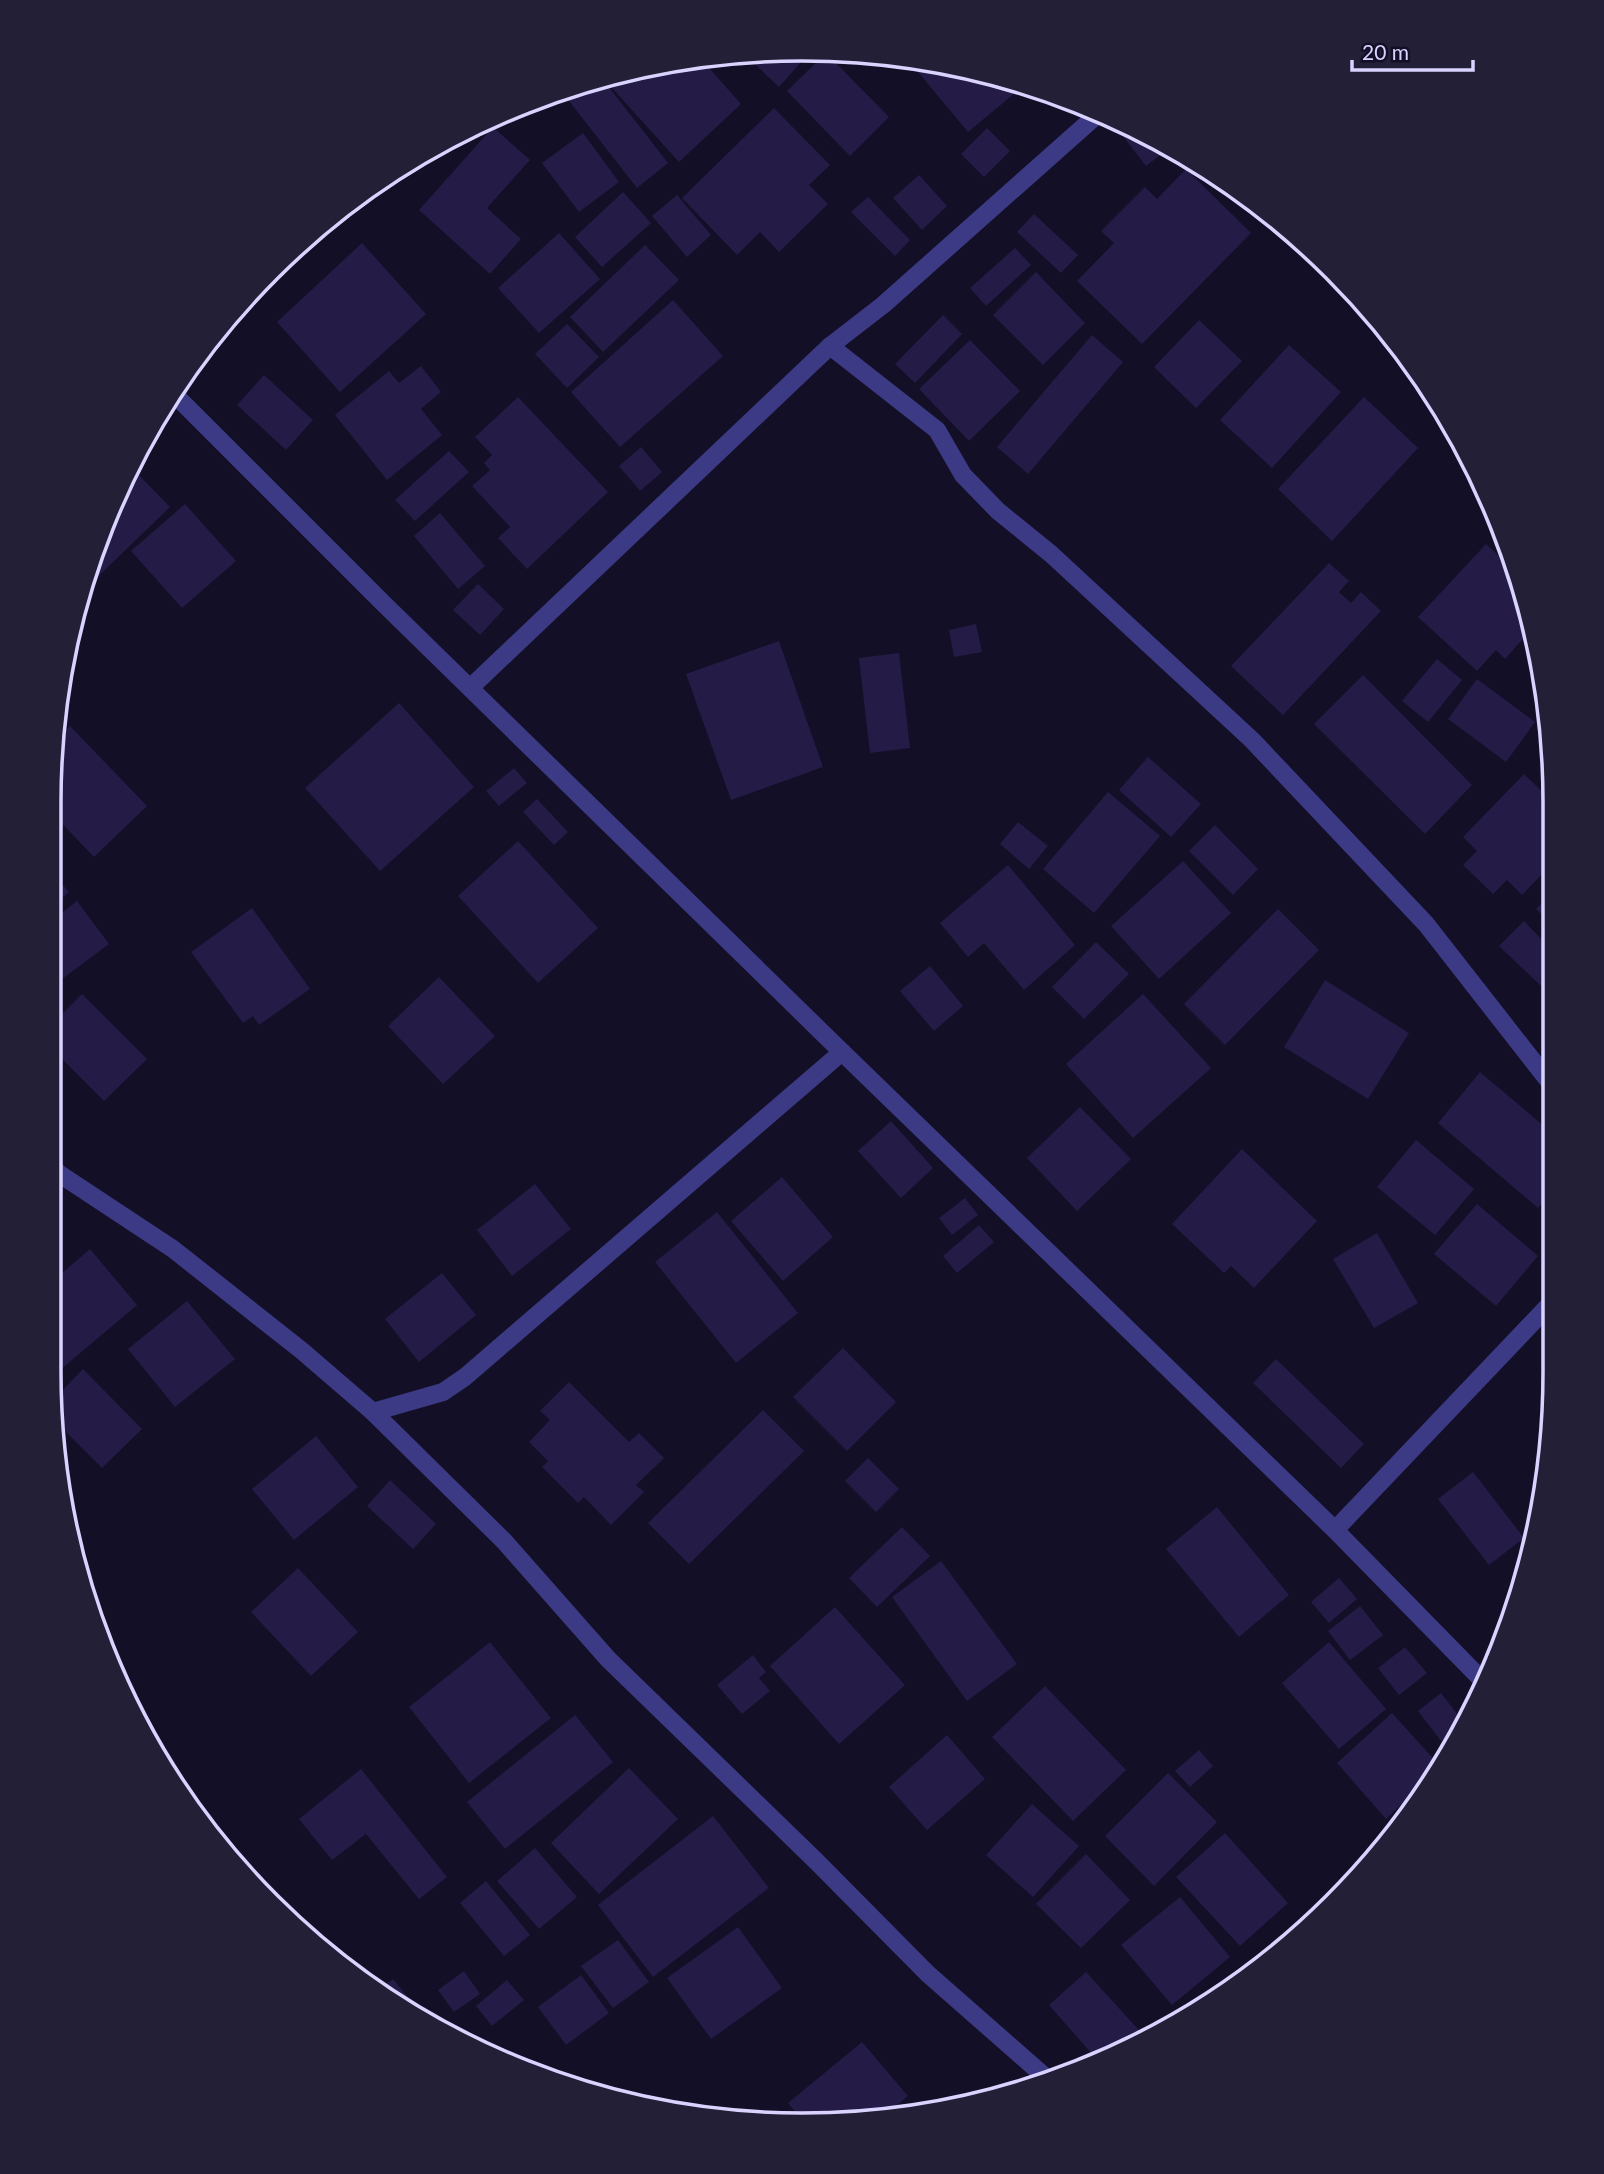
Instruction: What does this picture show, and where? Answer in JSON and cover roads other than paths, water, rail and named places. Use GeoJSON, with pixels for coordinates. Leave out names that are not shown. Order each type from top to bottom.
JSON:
{"type":"FeatureCollection","features":[{"type":"Feature","properties":{"kind":"street"},"geometry":{"type":"LineString","coordinates":[[471,687],[830,346],[883,305],[1091,121]]}},
{"type":"Feature","properties":{"kind":"street"},"geometry":{"type":"LineString","coordinates":[[830,346],[937,430],[963,475],[998,512],[1051,554],[1252,740],[1426,924],[1543,1074]]}},
{"type":"Feature","properties":{"kind":"street"},"geometry":{"type":"LineString","coordinates":[[180,400],[384,604],[1335,1530],[1477,1675]]}},
{"type":"Feature","properties":{"kind":"street"},"geometry":{"type":"LineString","coordinates":[[373,1412],[443,1392],[466,1377],[842,1052]]}},
{"type":"Feature","properties":{"kind":"street"},"geometry":{"type":"LineString","coordinates":[[61,1178],[173,1249],[301,1350],[373,1412],[504,1541],[608,1659],[929,1974],[1041,2073]]}},
{"type":"Feature","properties":{"kind":"street"},"geometry":{"type":"LineString","coordinates":[[1335,1530],[1543,1312]]}}]}
